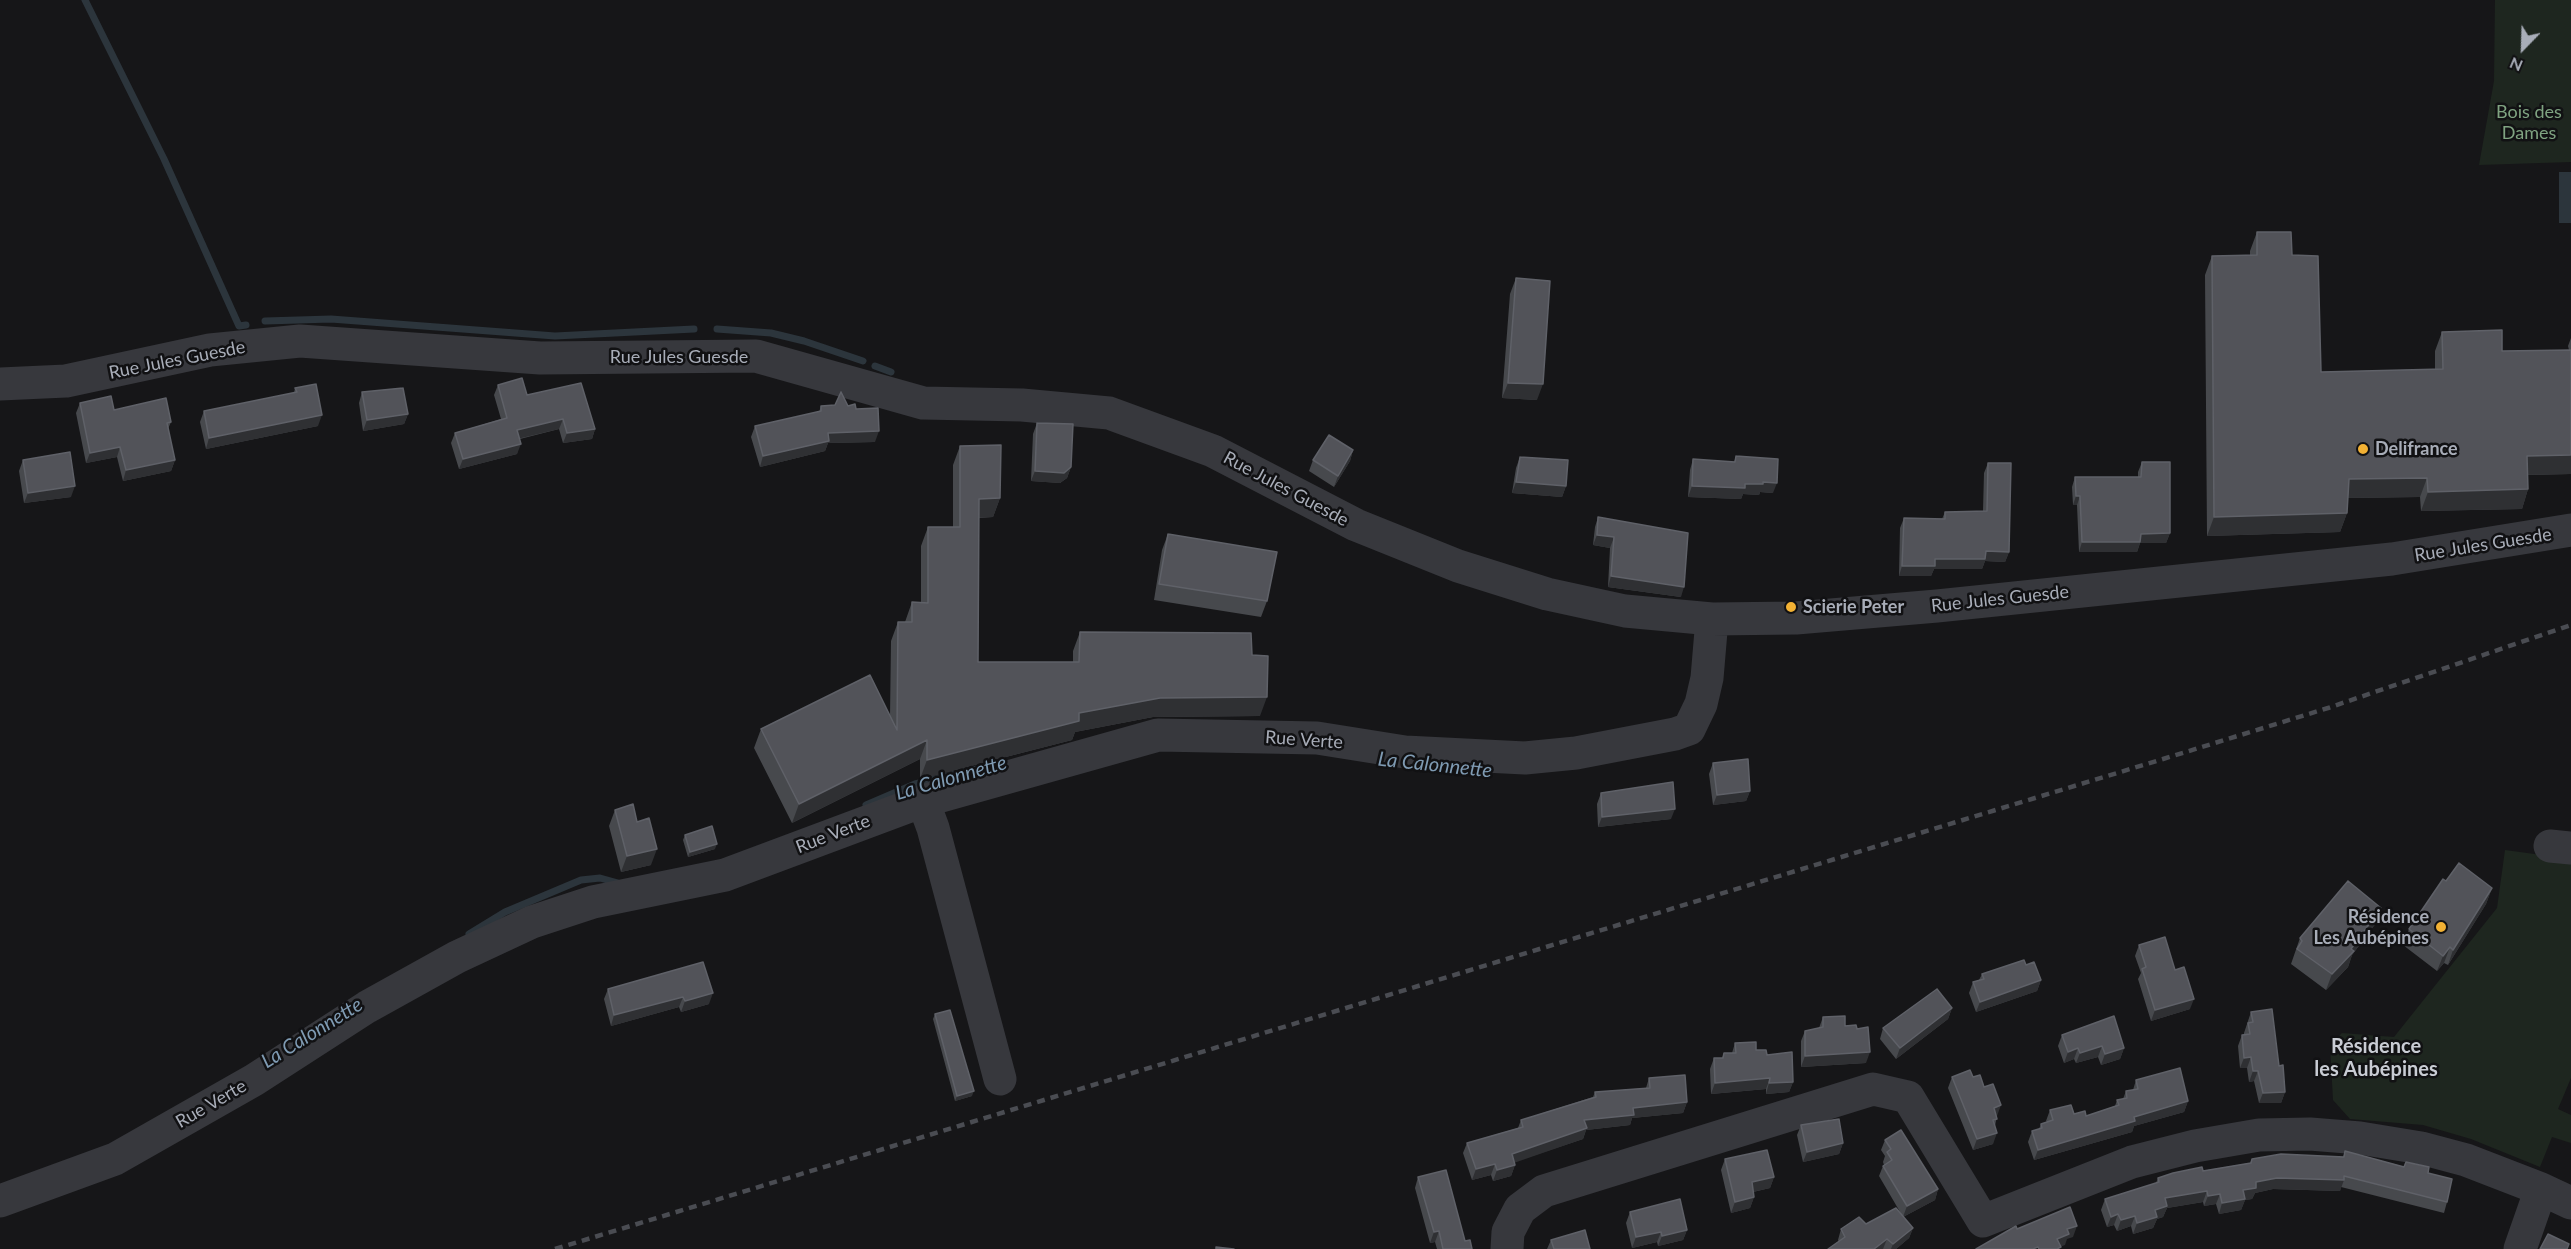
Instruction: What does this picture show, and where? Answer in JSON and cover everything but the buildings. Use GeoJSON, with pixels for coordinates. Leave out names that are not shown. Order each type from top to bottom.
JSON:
{"type":"FeatureCollection","features":[{"type":"Feature","properties":{"kind":"street","name":"Rue Jules Guesde"},"geometry":{"type":"LineString","coordinates":[[0,384],[66,381],[210,350],[300,341],[540,358],[756,356],[923,403],[1022,405],[1109,413],[1213,451],[1356,525],[1458,566],[1547,594],[1625,611],[1712,619],[1796,618],[1937,606],[2392,559],[2571,530]]}},
{"type":"Feature","properties":{"kind":"street","name":"Rue Verte"},"geometry":{"type":"LineString","coordinates":[[0,1201],[115,1159],[254,1080],[377,1002],[457,957],[532,922],[592,902],[725,875],[923,801],[1158,735],[1317,738],[1405,752],[1525,758],[1576,753],[1666,736],[1689,729],[1695,720],[1707,678],[1712,619]]}},
{"type":"Feature","properties":{"kind":"street"},"geometry":{"type":"LineString","coordinates":[[923,801],[933,828],[1000,1079]]}},
{"type":"Feature","properties":{"kind":"street"},"geometry":{"type":"LineString","coordinates":[[1507,1249],[1508,1232],[1520,1209],[1544,1191],[1873,1089],[1908,1097],[1983,1221],[2132,1162],[2195,1146],[2259,1135],[2320,1134],[2421,1148],[2466,1160],[2571,1203]]}},
{"type":"Feature","properties":{"kind":"street"},"geometry":{"type":"LineString","coordinates":[[2520,1249],[2541,1189]]}},
{"type":"Feature","properties":{"kind":"green space","name":"Bois des Dames"},"geometry":{"type":"Polygon","coordinates":[[[2495,0],[2571,0],[2571,162],[2479,165],[2494,81],[2495,0]]]}},
{"type":"Feature","properties":{"kind":"green space"},"geometry":{"type":"Polygon","coordinates":[[[2505,850],[2571,859],[2571,1078],[2558,1109],[2571,1115],[2571,1143],[2552,1137],[2540,1167],[2471,1139],[2423,1125],[2350,1119],[2333,1100],[2330,1045],[2342,1033],[2394,1037],[2497,908],[2505,850]]]}},
{"type":"Feature","properties":{"kind":"shaded area"},"geometry":{"type":"Polygon","coordinates":[[[2559,172],[2571,172],[2571,223],[2559,223],[2559,172]]]}},
{"type":"Feature","properties":{"kind":"waterway"},"geometry":{"type":"LineString","coordinates":[[85,0],[164,159],[239,326],[246,325]]}},
{"type":"Feature","properties":{"kind":"waterway"},"geometry":{"type":"LineString","coordinates":[[265,321],[331,319],[555,336],[694,329]]}},
{"type":"Feature","properties":{"kind":"waterway"},"geometry":{"type":"LineString","coordinates":[[717,329],[771,333],[804,341],[863,361]]}},
{"type":"Feature","properties":{"kind":"waterway"},"geometry":{"type":"LineString","coordinates":[[875,366],[891,372]]}},
{"type":"Feature","properties":{"kind":"waterway","name":"La Calonnette"},"geometry":{"type":"LineString","coordinates":[[866,805],[915,784],[981,768]]}},
{"type":"Feature","properties":{"kind":"waterway","name":"La Calonnette"},"geometry":{"type":"LineString","coordinates":[[469,934],[505,912],[581,880],[600,878],[618,883]]}},
{"type":"Feature","properties":{"kind":"railway"},"geometry":{"type":"LineString","coordinates":[[555,1249],[2328,708],[2571,625]]}},
{"type":"Feature","properties":{"kind":"place","name":"Delifrance"},"geometry":{"type":"Point","coordinates":[2363,449]}},
{"type":"Feature","properties":{"kind":"place","name":"Scierie Peter"},"geometry":{"type":"Point","coordinates":[1791,607]}},
{"type":"Feature","properties":{"kind":"place","name":"Résidence Les Aubépines"},"geometry":{"type":"Point","coordinates":[2441,927]}},
{"type":"Feature","properties":{"kind":"district","name":"Résidence les Aubépines"},"geometry":{"type":"Point","coordinates":[2376,1058]}}]}
